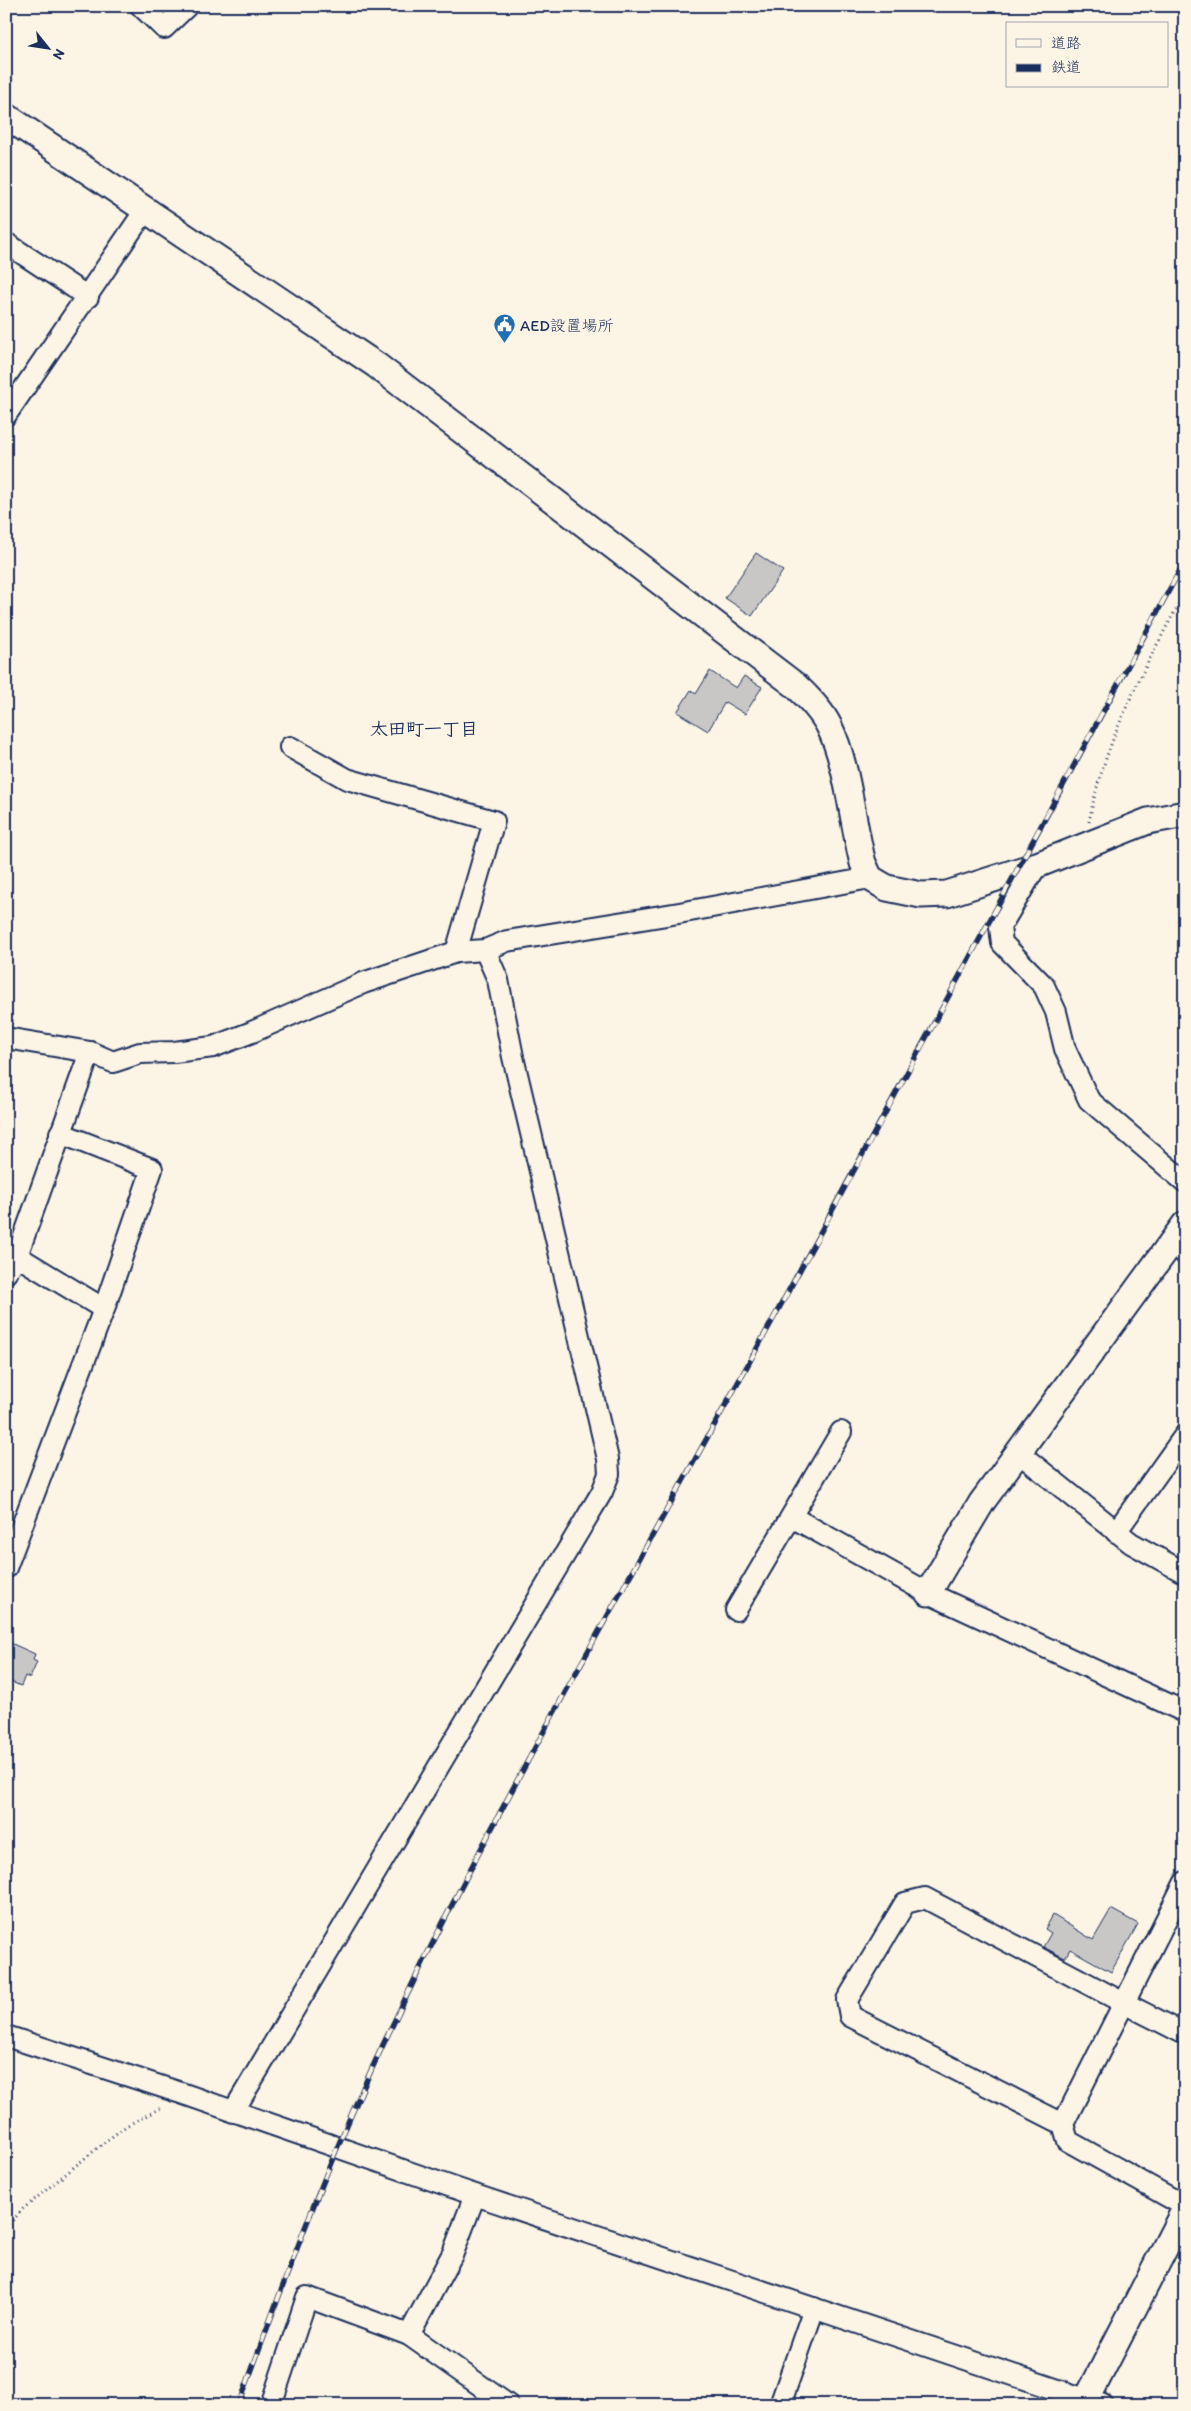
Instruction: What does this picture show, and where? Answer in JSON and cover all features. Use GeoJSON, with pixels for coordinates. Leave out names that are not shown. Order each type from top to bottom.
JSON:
{"type":"FeatureCollection","features":[{"type":"Feature","properties":{"kind":"street"},"geometry":{"type":"LineString","coordinates":[[141,6],[164,28],[188,6]]}},
{"type":"Feature","properties":{"kind":"street"},"geometry":{"type":"LineString","coordinates":[[6,116],[376,364],[795,685],[816,706],[829,726],[838,750],[863,863],[870,878],[887,888],[896,890],[921,895],[947,894],[1037,865],[1085,844],[1148,821],[1185,814]]}},
{"type":"Feature","properties":{"kind":"street"},"geometry":{"type":"LineString","coordinates":[[8,409],[88,297],[146,209]]}},
{"type":"Feature","properties":{"kind":"street"},"geometry":{"type":"LineString","coordinates":[[6,243],[88,297]]}},
{"type":"Feature","properties":{"kind":"street"},"geometry":{"type":"LineString","coordinates":[[290,747],[346,780],[494,821],[456,952]]}},
{"type":"Feature","properties":{"kind":"street"},"geometry":{"type":"LineString","coordinates":[[1037,865],[1000,927],[1002,944],[1044,986],[1056,1012],[1065,1048],[1089,1100],[1185,1182]]}},
{"type":"Feature","properties":{"kind":"street"},"geometry":{"type":"LineString","coordinates":[[6,1038],[90,1052],[113,1062],[140,1053],[174,1052],[213,1047],[252,1032],[363,983],[456,952],[485,950],[507,941],[679,913],[870,878]]}},
{"type":"Feature","properties":{"kind":"street"},"geometry":{"type":"LineString","coordinates":[[233,2112],[602,1492],[609,1474],[608,1459],[513,1057],[498,980],[485,950]]}},
{"type":"Feature","properties":{"kind":"street"},"geometry":{"type":"LineString","coordinates":[[6,1273],[17,1256],[90,1052]]}},
{"type":"Feature","properties":{"kind":"street"},"geometry":{"type":"LineString","coordinates":[[6,1568],[12,1533],[104,1309],[152,1169],[60,1133]]}},
{"type":"Feature","properties":{"kind":"street"},"geometry":{"type":"LineString","coordinates":[[928,1593],[982,1502],[1181,1240]]}},
{"type":"Feature","properties":{"kind":"street"},"geometry":{"type":"LineString","coordinates":[[17,1256],[104,1309]]}},
{"type":"Feature","properties":{"kind":"street"},"geometry":{"type":"LineString","coordinates":[[736,1610],[840,1432]]}},
{"type":"Feature","properties":{"kind":"street"},"geometry":{"type":"LineString","coordinates":[[1116,1532],[1185,1435]]}},
{"type":"Feature","properties":{"kind":"street"},"geometry":{"type":"LineString","coordinates":[[1019,1453],[1131,1543],[1185,1573]]}},
{"type":"Feature","properties":{"kind":"street"},"geometry":{"type":"LineString","coordinates":[[792,1517],[928,1593],[1185,1712]]}},
{"type":"Feature","properties":{"kind":"street"},"geometry":{"type":"LineString","coordinates":[[1062,2124],[1185,1882]]}},
{"type":"Feature","properties":{"kind":"street"},"geometry":{"type":"LineString","coordinates":[[6,2036],[181,2093],[475,2195],[1095,2402],[1185,2207],[1068,2141],[1062,2124],[850,2016],[847,2000],[905,1903],[925,1898],[1185,2034]]}},
{"type":"Feature","properties":{"kind":"street"},"geometry":{"type":"LineString","coordinates":[[409,2335],[453,2253],[475,2195]]}},
{"type":"Feature","properties":{"kind":"street"},"geometry":{"type":"LineString","coordinates":[[271,2405],[307,2297],[409,2335],[497,2402]]}},
{"type":"Feature","properties":{"kind":"street"},"geometry":{"type":"LineString","coordinates":[[780,2405],[814,2308]]}},
{"type":"Feature","properties":{"kind":"path"},"geometry":{"type":"LineString","coordinates":[[1085,844],[1101,778],[1118,728],[1147,664],[1185,593]]}},
{"type":"Feature","properties":{"kind":"path"},"geometry":{"type":"LineString","coordinates":[[6,2228],[23,2209],[101,2145],[126,2126],[166,2105],[181,2093]]}},
{"type":"Feature","properties":{"kind":"building"},"geometry":{"type":"Polygon","coordinates":[[[756,553],[783,571],[752,616],[725,598],[756,553]]]}},
{"type":"Feature","properties":{"kind":"building"},"geometry":{"type":"Polygon","coordinates":[[[710,671],[736,688],[744,676],[762,687],[745,714],[725,702],[708,731],[677,712],[691,690],[696,694],[710,671]]]}},
{"type":"Feature","properties":{"kind":"building"},"geometry":{"type":"Polygon","coordinates":[[[6,1641],[35,1654],[33,1660],[37,1662],[30,1678],[25,1676],[21,1686],[6,1680],[6,1641]]]}},
{"type":"Feature","properties":{"kind":"building"},"geometry":{"type":"Polygon","coordinates":[[[1111,1909],[1138,1924],[1111,1972],[1070,1949],[1065,1958],[1043,1947],[1051,1933],[1045,1929],[1053,1915],[1093,1940],[1111,1909]]]}},
{"type":"Feature","properties":{"kind":"railway"},"geometry":{"type":"LineString","coordinates":[[239,2405],[324,2179],[362,2091],[475,1860],[574,1676],[777,1312],[1185,561]]}},
{"type":"Feature","properties":{"kind":"place","name":"AED設置場所"},"geometry":{"type":"Point","coordinates":[504,344]}},
{"type":"Feature","properties":{"kind":"district","name":"太田町一丁目"},"geometry":{"type":"Point","coordinates":[424,729]}}]}
